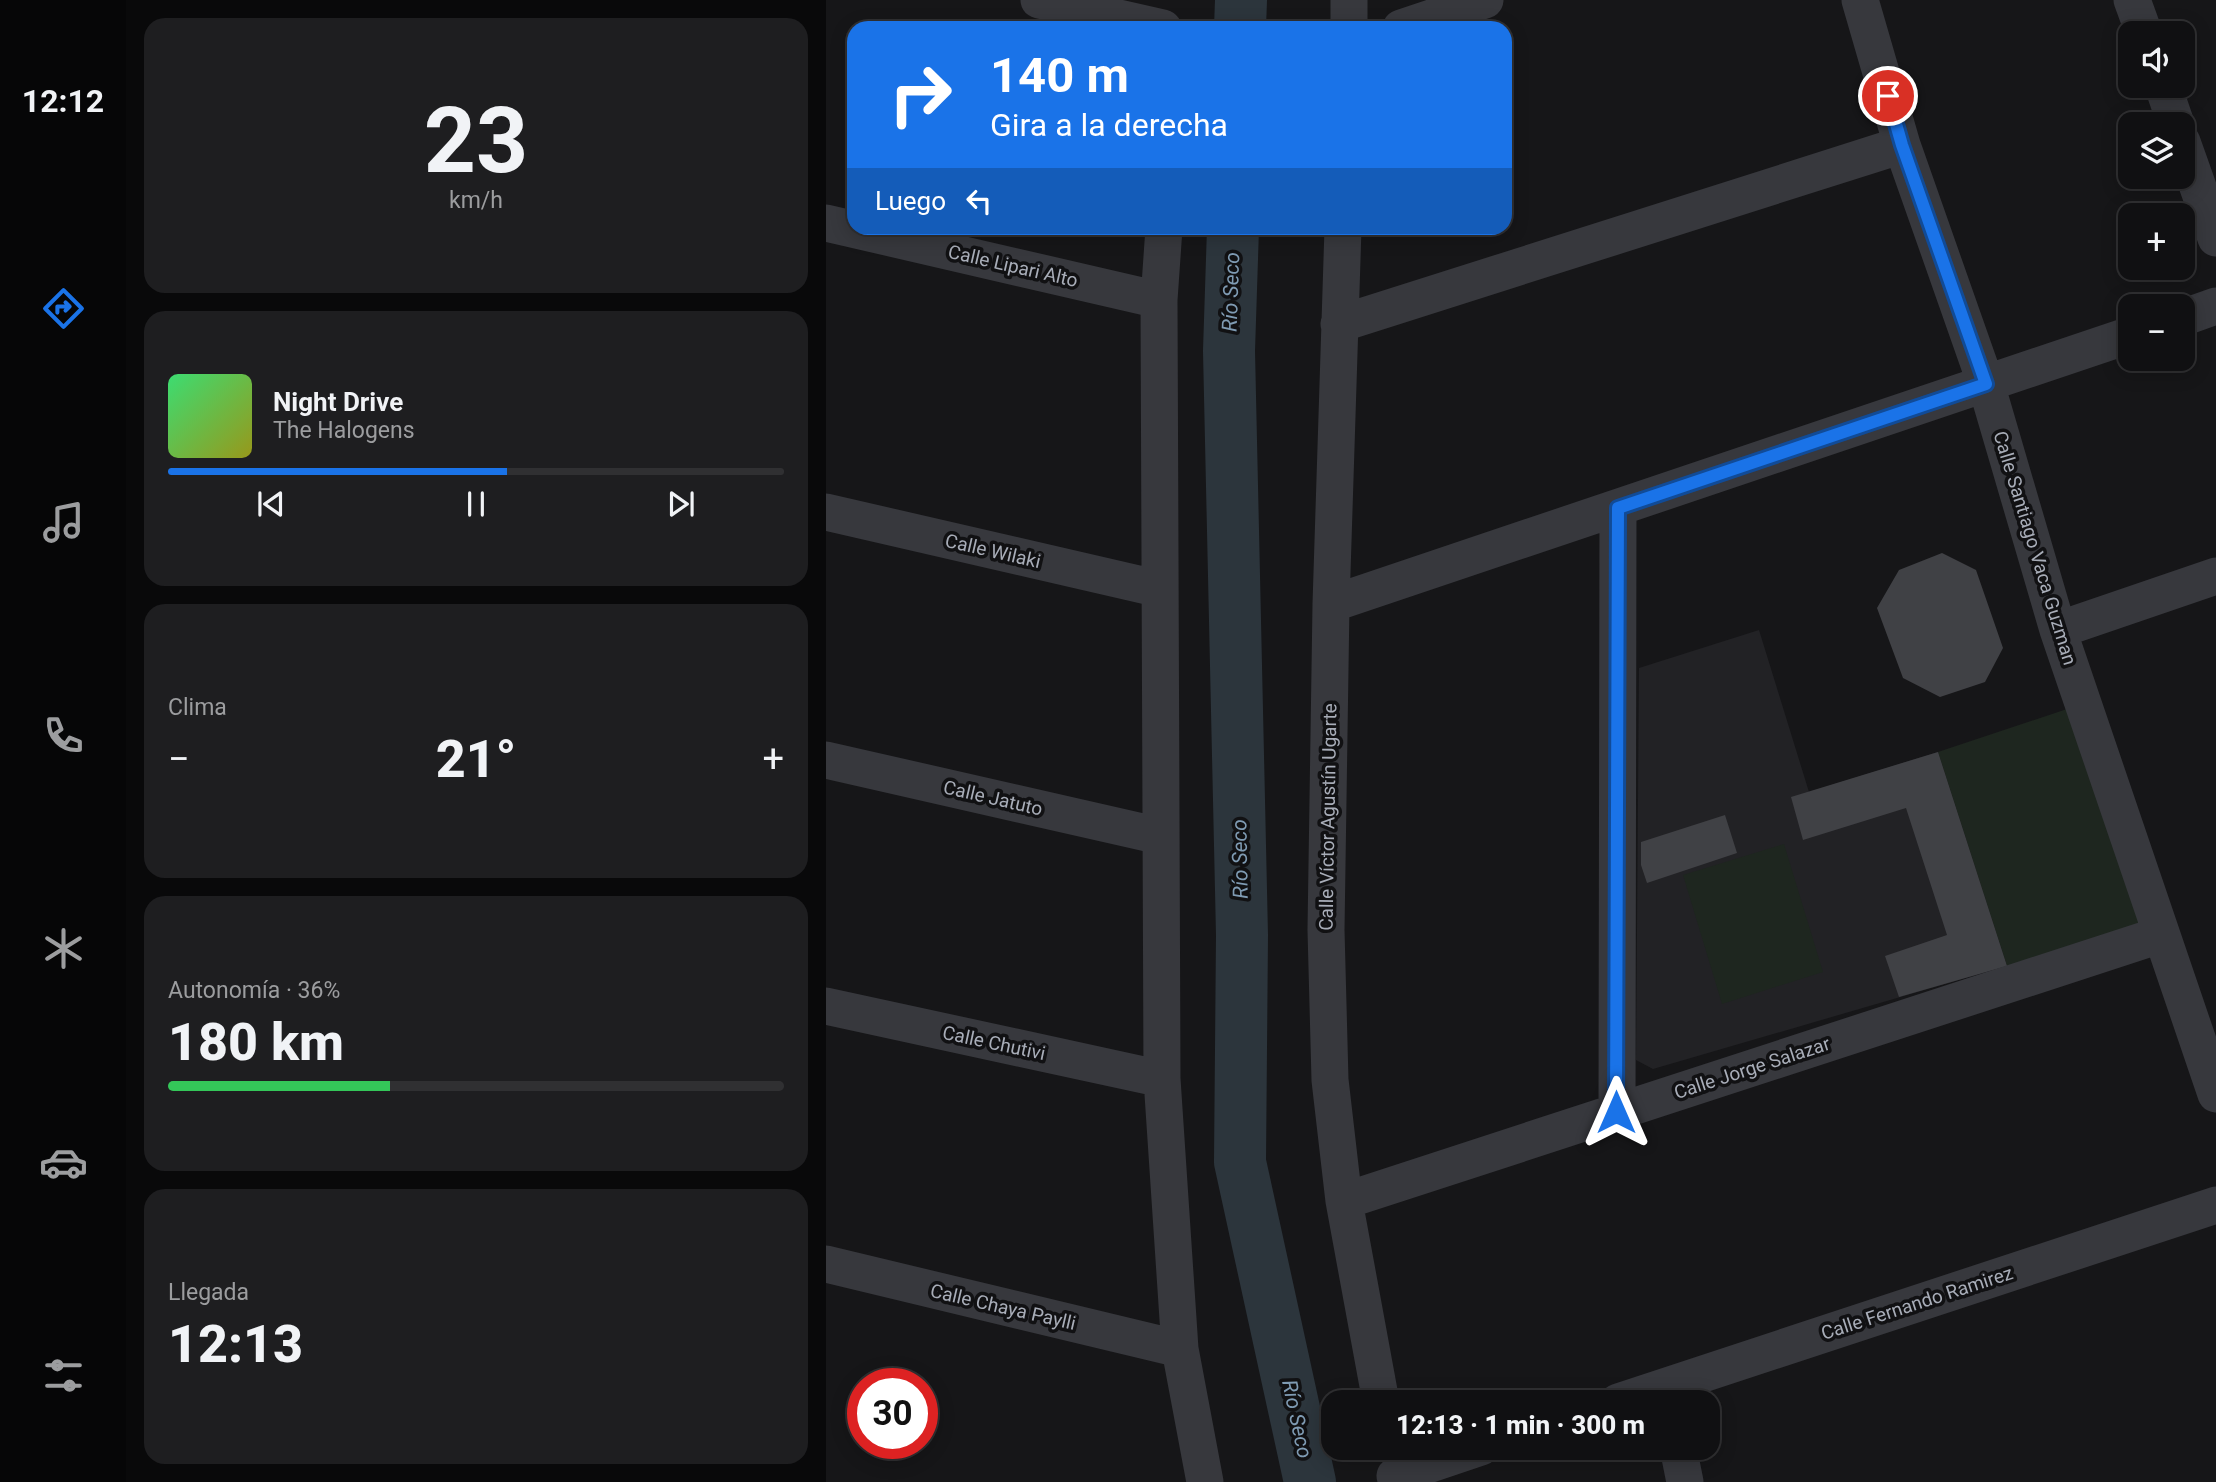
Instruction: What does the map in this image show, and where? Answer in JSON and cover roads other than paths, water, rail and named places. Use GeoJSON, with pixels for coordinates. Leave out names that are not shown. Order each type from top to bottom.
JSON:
{"type":"FeatureCollection","features":[{"type":"Feature","properties":{"kind":"street"},"geometry":{"type":"LineString","coordinates":[[1039,0],[1132,21]]}},
{"type":"Feature","properties":{"kind":"street"},"geometry":{"type":"LineString","coordinates":[[1176,0],[1178,21]]}},
{"type":"Feature","properties":{"kind":"street"},"geometry":{"type":"LineString","coordinates":[[1349,0],[1349,21]]}},
{"type":"Feature","properties":{"kind":"street"},"geometry":{"type":"LineString","coordinates":[[1422,21],[1485,0]]}},
{"type":"Feature","properties":{"kind":"street","name":"Calle Santiago Vaca Guzman"},"geometry":{"type":"LineString","coordinates":[[1860,0],[1902,145],[1986,384],[2058,630],[2216,1094]]}},
{"type":"Feature","properties":{"kind":"street"},"geometry":{"type":"LineString","coordinates":[[2132,0],[2140,21]]}},
{"type":"Feature","properties":{"kind":"street"},"geometry":{"type":"LineString","coordinates":[[1339,324],[1902,145]]}},
{"type":"Feature","properties":{"kind":"street"},"geometry":{"type":"LineString","coordinates":[[2195,179],[2216,238]]}},
{"type":"Feature","properties":{"kind":"street","name":"Calle Lipari Alto"},"geometry":{"type":"LineString","coordinates":[[826,223],[847,228]]}},
{"type":"Feature","properties":{"kind":"street","name":"Calle Lipari Alto"},"geometry":{"type":"LineString","coordinates":[[878,235],[1159,300]]}},
{"type":"Feature","properties":{"kind":"street"},"geometry":{"type":"LineString","coordinates":[[1164,235],[1159,300],[1162,1079],[1180,1349],[1205,1482]]}},
{"type":"Feature","properties":{"kind":"street","name":"Calle Víctor Agustín Ugarte"},"geometry":{"type":"LineString","coordinates":[[1343,235],[1331,604],[1326,930],[1330,1080],[1344,1201],[1379,1390]]}},
{"type":"Feature","properties":{"kind":"street"},"geometry":{"type":"LineString","coordinates":[[2195,313],[2216,306]]}},
{"type":"Feature","properties":{"kind":"street"},"geometry":{"type":"LineString","coordinates":[[1331,604],[2118,339]]}},
{"type":"Feature","properties":{"kind":"street"},"geometry":{"type":"LineString","coordinates":[[1616,1112],[1618,508]]}},
{"type":"Feature","properties":{"kind":"street","name":"Calle Wilaki"},"geometry":{"type":"LineString","coordinates":[[826,512],[1160,589]]}},
{"type":"Feature","properties":{"kind":"street"},"geometry":{"type":"LineString","coordinates":[[2058,630],[2216,576]]}},
{"type":"Feature","properties":{"kind":"street","name":"Calle Jatuto"},"geometry":{"type":"LineString","coordinates":[[826,760],[1160,836]]}},
{"type":"Feature","properties":{"kind":"street","name":"Calle Jorge Salazar"},"geometry":{"type":"LineString","coordinates":[[1344,1201],[2160,935]]}},
{"type":"Feature","properties":{"kind":"street","name":"Calle Chutivi"},"geometry":{"type":"LineString","coordinates":[[826,1006],[1162,1079]]}},
{"type":"Feature","properties":{"kind":"street","name":"Calle Fernando Ramirez"},"geometry":{"type":"LineString","coordinates":[[1680,1390],[2216,1205]]}},
{"type":"Feature","properties":{"kind":"street","name":"Calle Chaya Paylli"},"geometry":{"type":"LineString","coordinates":[[826,1264],[1180,1349]]}},
{"type":"Feature","properties":{"kind":"street"},"geometry":{"type":"LineString","coordinates":[[1394,1468],[1427,1460]]}},
{"type":"Feature","properties":{"kind":"street"},"geometry":{"type":"LineString","coordinates":[[1681,1460],[1685,1482]]}},
{"type":"Feature","properties":{"kind":"waterway","name":"Río Seco"},"geometry":{"type":"LineString","coordinates":[[1240,21],[1241,0]]}},
{"type":"Feature","properties":{"kind":"waterway","name":"Río Seco"},"geometry":{"type":"LineString","coordinates":[[1233,235],[1229,351],[1242,935],[1240,1162],[1310,1482]]}}]}
